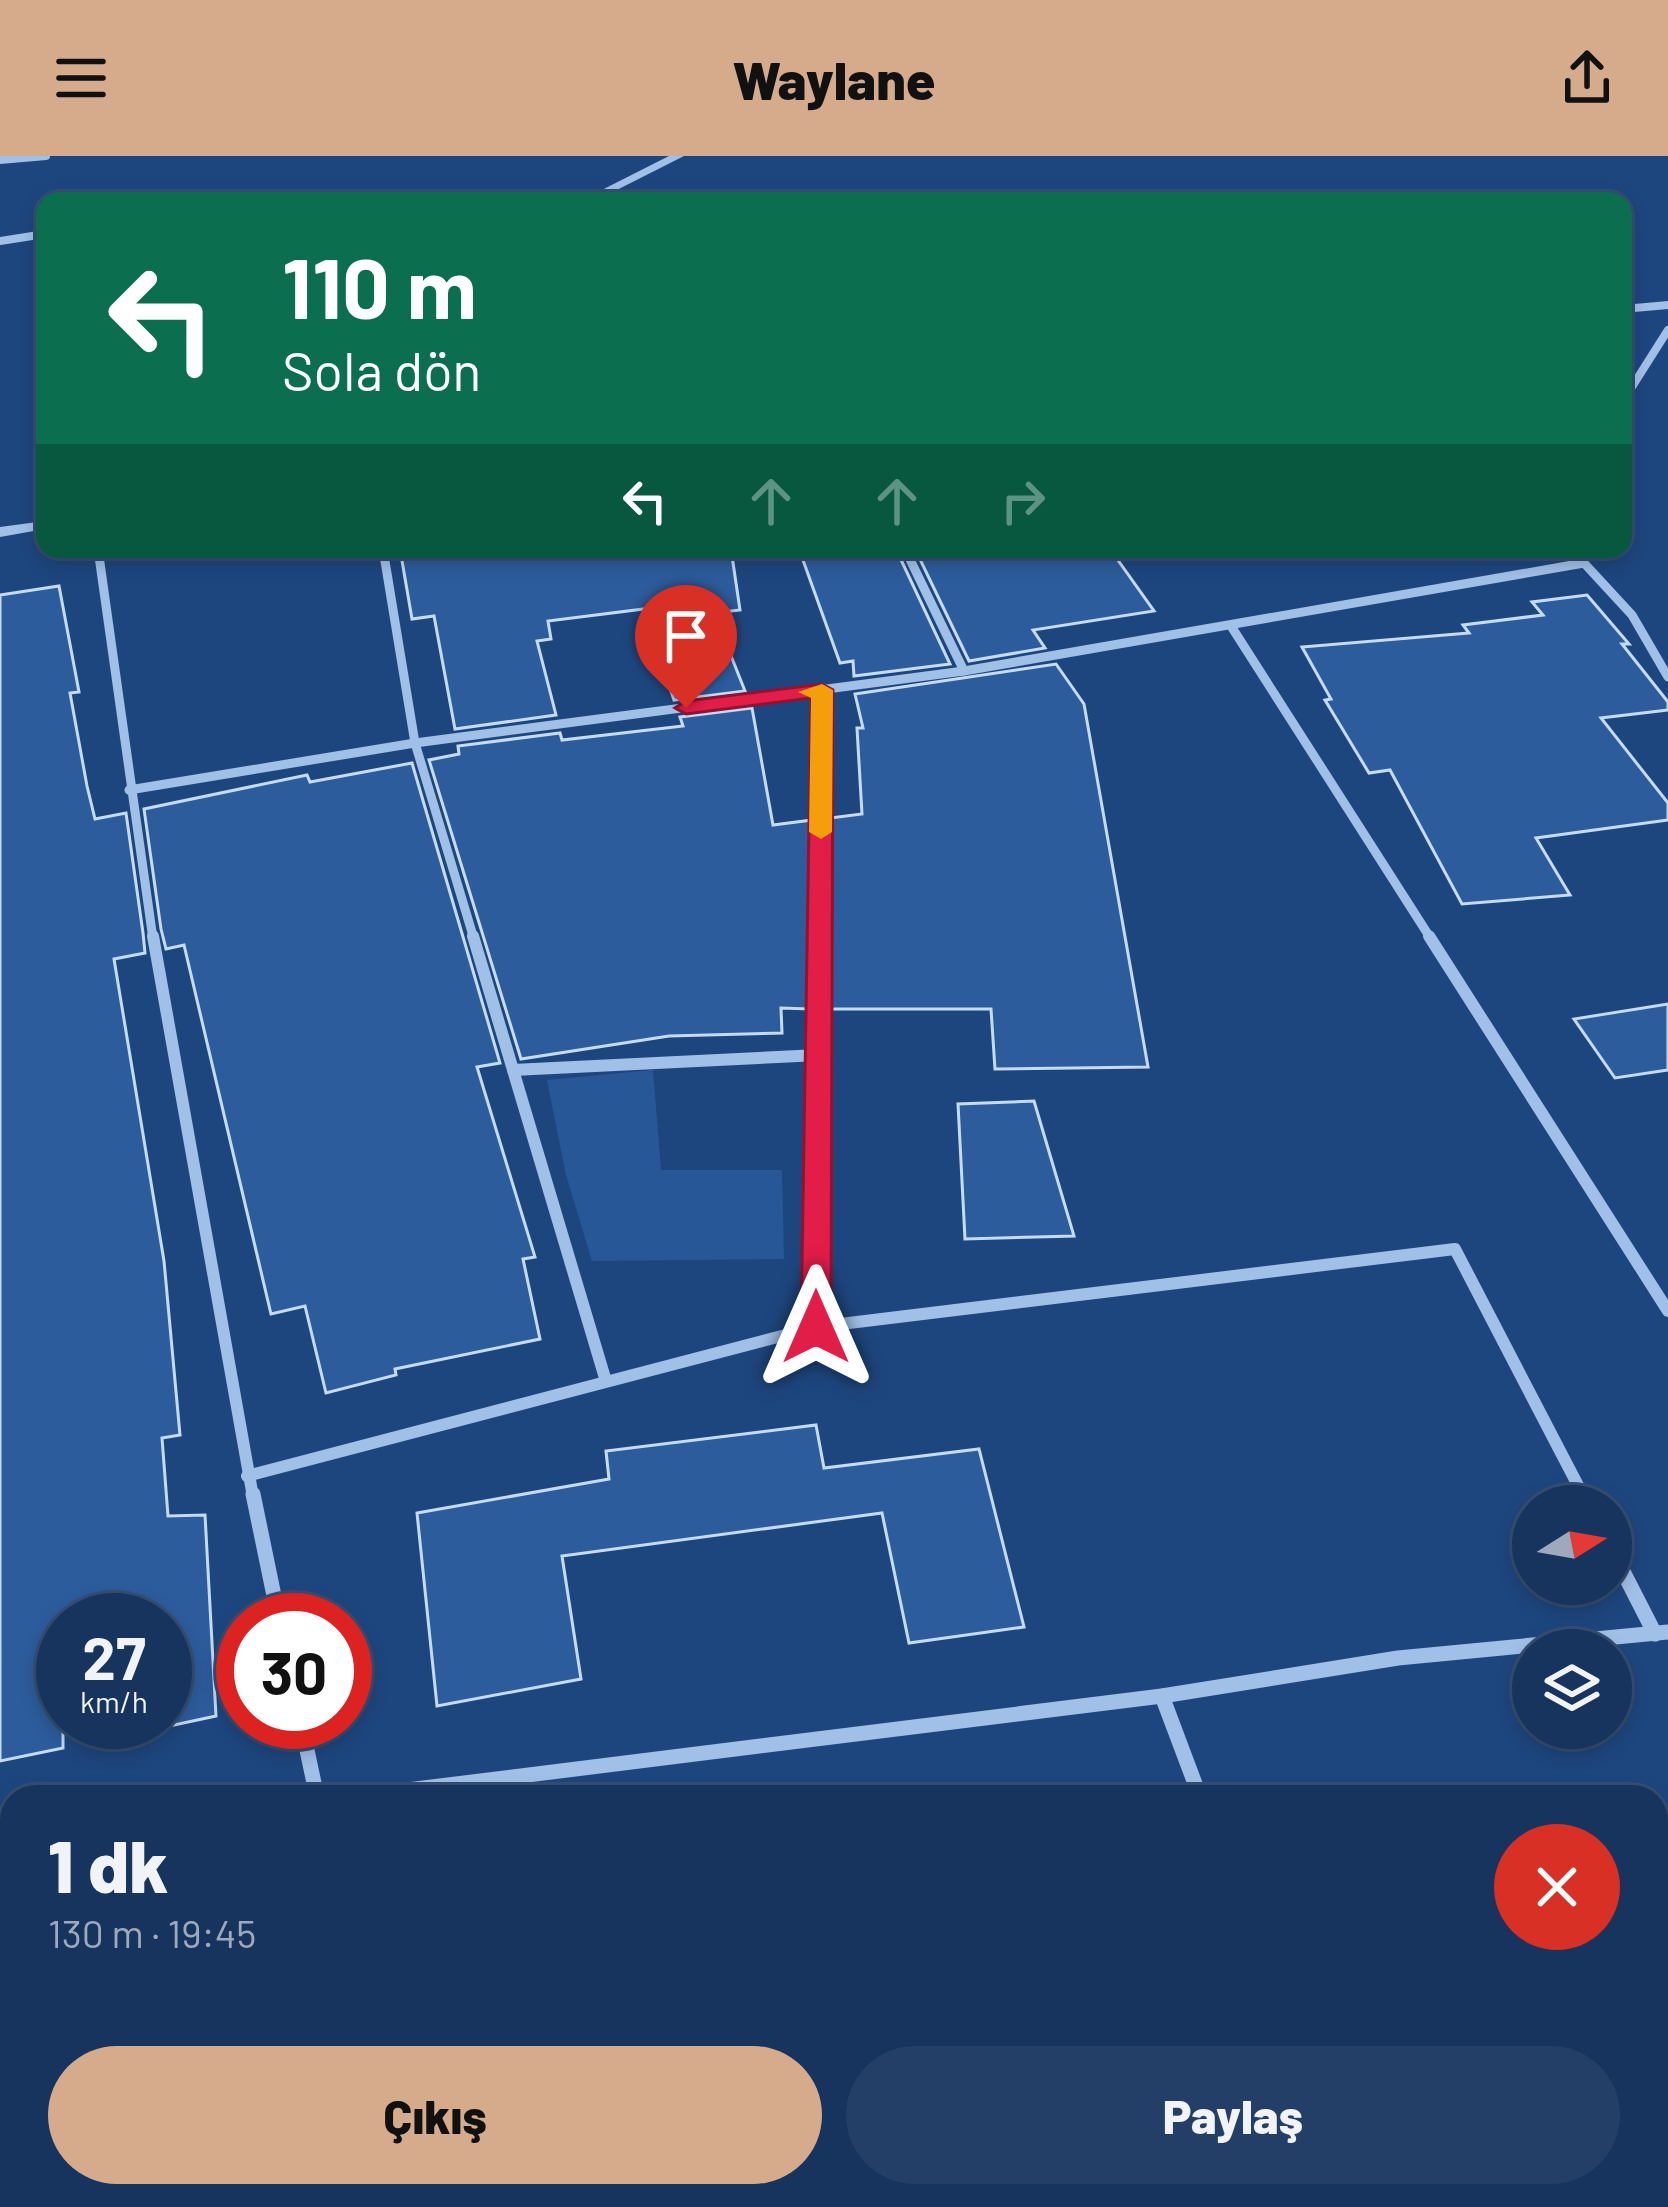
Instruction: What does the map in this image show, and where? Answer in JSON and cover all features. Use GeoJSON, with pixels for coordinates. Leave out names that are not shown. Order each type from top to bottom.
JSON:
{"type":"FeatureCollection","features":[{"type":"Feature","properties":{"kind":"street"},"geometry":{"type":"LineString","coordinates":[[0,160],[46,156]]}},
{"type":"Feature","properties":{"kind":"street"},"geometry":{"type":"LineString","coordinates":[[604,192],[678,156]]}},
{"type":"Feature","properties":{"kind":"street"},"geometry":{"type":"LineString","coordinates":[[0,241],[36,235]]}},
{"type":"Feature","properties":{"kind":"street"},"geometry":{"type":"LineString","coordinates":[[1632,307],[1668,305]]}},
{"type":"Feature","properties":{"kind":"street"},"geometry":{"type":"LineString","coordinates":[[1632,387],[1668,330]]}},
{"type":"Feature","properties":{"kind":"street"},"geometry":{"type":"LineString","coordinates":[[0,532],[36,526]]}},
{"type":"Feature","properties":{"kind":"street"},"geometry":{"type":"LineString","coordinates":[[99,558],[173,1072],[273,1593]]}},
{"type":"Feature","properties":{"kind":"street"},"geometry":{"type":"LineString","coordinates":[[384,558],[415,743],[605,1378]]}},
{"type":"Feature","properties":{"kind":"street"},"geometry":{"type":"LineString","coordinates":[[908,558],[964,671]]}},
{"type":"Feature","properties":{"kind":"street"},"geometry":{"type":"LineString","coordinates":[[129,790],[415,743],[964,671],[1584,563],[1632,615],[1668,677]]}},
{"type":"Feature","properties":{"kind":"street"},"geometry":{"type":"LineString","coordinates":[[1231,626],[1668,1311]]}},
{"type":"Feature","properties":{"kind":"street"},"geometry":{"type":"LineString","coordinates":[[816,1327],[822,690]]}},
{"type":"Feature","properties":{"kind":"street"},"geometry":{"type":"LineString","coordinates":[[513,1070],[819,1055]]}},
{"type":"Feature","properties":{"kind":"street"},"geometry":{"type":"LineString","coordinates":[[247,1476],[605,1378],[816,1327],[1455,1249],[1578,1485]]}},
{"type":"Feature","properties":{"kind":"street"},"geometry":{"type":"LineString","coordinates":[[447,1785],[1162,1696],[1398,1658],[1662,1633],[1632,1583]]}},
{"type":"Feature","properties":{"kind":"street"},"geometry":{"type":"LineString","coordinates":[[1162,1696],[1195,1785]]}},
{"type":"Feature","properties":{"kind":"street"},"geometry":{"type":"LineString","coordinates":[[307,1749],[314,1785]]}},
{"type":"Feature","properties":{"kind":"shaded area"},"geometry":{"type":"Polygon","coordinates":[[[653,1070],[661,1170],[782,1170],[784,1259],[592,1261],[566,1175],[547,1080],[653,1070]]]}},
{"type":"Feature","properties":{"kind":"building"},"geometry":{"type":"Polygon","coordinates":[[[402,558],[732,558],[740,610],[714,613],[745,691],[674,700],[644,609],[548,621],[551,639],[537,641],[556,715],[455,729],[434,616],[412,619],[402,558]]]}},
{"type":"Feature","properties":{"kind":"building"},"geometry":{"type":"Polygon","coordinates":[[[802,558],[900,558],[950,664],[854,676],[853,661],[840,663],[802,558]]]}},
{"type":"Feature","properties":{"kind":"building"},"geometry":{"type":"Polygon","coordinates":[[[919,558],[1116,558],[1154,611],[1033,630],[1045,648],[969,661],[919,558]]]}},
{"type":"Feature","properties":{"kind":"building"},"geometry":{"type":"Polygon","coordinates":[[[59,586],[79,692],[70,693],[95,819],[126,813],[145,953],[114,959],[164,1261],[180,1435],[162,1438],[168,1516],[205,1515],[216,1716],[192,1721],[192,1593],[36,1593],[36,1749],[58,1749],[0,1761],[0,595],[59,586]]]}},
{"type":"Feature","properties":{"kind":"building"},"geometry":{"type":"Polygon","coordinates":[[[1587,595],[1629,644],[1622,644],[1668,702],[1668,710],[1601,718],[1668,803],[1668,820],[1536,838],[1570,895],[1462,904],[1390,770],[1369,773],[1325,700],[1331,699],[1302,647],[1469,633],[1463,625],[1543,615],[1532,602],[1587,595]]]}},
{"type":"Feature","properties":{"kind":"building"},"geometry":{"type":"Polygon","coordinates":[[[1056,664],[1084,704],[1148,1067],[995,1069],[991,1009],[830,1009],[830,818],[862,814],[857,728],[863,728],[855,694],[1056,664]]]}},
{"type":"Feature","properties":{"kind":"building"},"geometry":{"type":"Polygon","coordinates":[[[752,708],[773,825],[812,820],[809,1009],[781,1008],[782,1033],[669,1036],[521,1059],[429,760],[459,754],[458,746],[560,733],[562,740],[683,726],[680,717],[752,708]]]}},
{"type":"Feature","properties":{"kind":"building"},"geometry":{"type":"Polygon","coordinates":[[[412,763],[500,1063],[477,1067],[535,1257],[523,1259],[540,1339],[395,1369],[396,1375],[326,1393],[305,1306],[271,1314],[184,945],[166,949],[144,809],[307,775],[310,782],[412,763]]]}},
{"type":"Feature","properties":{"kind":"building"},"geometry":{"type":"Polygon","coordinates":[[[1668,1004],[1668,1070],[1615,1078],[1574,1019],[1668,1004]]]}},
{"type":"Feature","properties":{"kind":"building"},"geometry":{"type":"Polygon","coordinates":[[[1034,1101],[1074,1236],[965,1239],[958,1104],[1034,1101]]]}},
{"type":"Feature","properties":{"kind":"building"},"geometry":{"type":"Polygon","coordinates":[[[816,1425],[824,1468],[979,1449],[1024,1627],[909,1643],[882,1513],[562,1556],[581,1679],[437,1706],[417,1513],[609,1479],[606,1451],[816,1425]]]}},
{"type":"Feature","properties":{"kind":"slow traffic"},"geometry":{"type":"LineString","coordinates":[[809,692],[822,690],[821,832]]}},
{"type":"Feature","properties":{"kind":"route"},"geometry":{"type":"LineString","coordinates":[[686,708],[822,690],[816,1327]]}}]}
